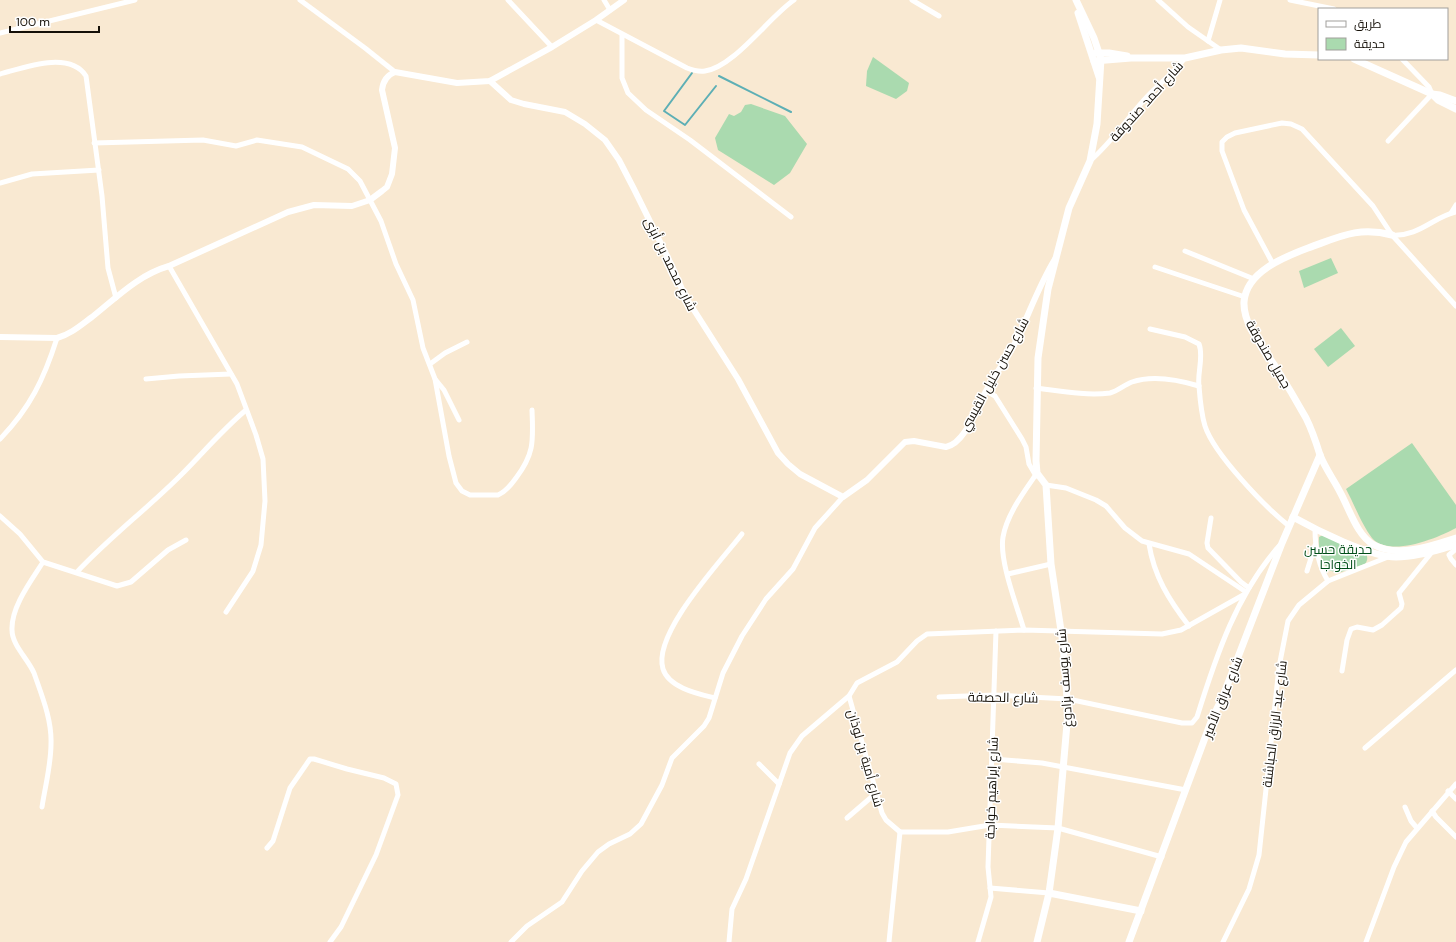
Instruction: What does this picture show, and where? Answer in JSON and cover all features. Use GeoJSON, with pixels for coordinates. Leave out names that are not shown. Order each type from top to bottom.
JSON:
{"type":"FeatureCollection","features":[{"type":"Feature","properties":{"kind":"main road","name":"شارع حسن خليل القيسي"},"geometry":{"type":"LineString","coordinates":[[1036,474],[1036,388],[1038,358],[1048,289],[1069,208],[1090,161],[1097,124],[1099,77],[1096,57],[1075,0]]}},
{"type":"Feature","properties":{"kind":"main road"},"geometry":{"type":"LineString","coordinates":[[1096,57],[1185,58],[1221,50],[1241,48],[1285,54],[1318,55]]}},
{"type":"Feature","properties":{"kind":"main road"},"geometry":{"type":"LineString","coordinates":[[1356,60],[1432,94],[1440,95],[1456,101]]}},
{"type":"Feature","properties":{"kind":"main road"},"geometry":{"type":"LineString","coordinates":[[1432,94],[1438,100],[1456,109]]}},
{"type":"Feature","properties":{"kind":"main road"},"geometry":{"type":"LineString","coordinates":[[1245,297],[1254,280],[1273,264],[1302,251],[1351,233],[1374,230],[1392,235]]}},
{"type":"Feature","properties":{"kind":"main road","name":"جميل صندوقة"},"geometry":{"type":"LineString","coordinates":[[1245,297],[1245,311],[1249,323],[1310,426],[1320,455],[1361,531],[1372,544],[1392,549],[1406,550],[1424,547],[1456,538]]}},
{"type":"Feature","properties":{"kind":"main road","name":"شارع عراق الأمير"},"geometry":{"type":"LineString","coordinates":[[1129,942],[1288,526],[1320,455]]}},
{"type":"Feature","properties":{"kind":"main road"},"geometry":{"type":"LineString","coordinates":[[1036,474],[1046,485]]}},
{"type":"Feature","properties":{"kind":"main road","name":"شارع يوسف بزادوغ"},"geometry":{"type":"LineString","coordinates":[[1037,942],[1049,893],[1058,828],[1068,728],[1068,698],[1061,630],[1051,564],[1046,485]]}},
{"type":"Feature","properties":{"kind":"main road"},"geometry":{"type":"LineString","coordinates":[[1293,517],[1315,529],[1388,557],[1409,556],[1456,545]]}},
{"type":"Feature","properties":{"kind":"main road"},"geometry":{"type":"LineString","coordinates":[[1352,544],[1359,540],[1361,531]]}},
{"type":"Feature","properties":{"kind":"main road"},"geometry":{"type":"LineString","coordinates":[[1049,893],[1122,906],[1141,911]]}},
{"type":"Feature","properties":{"kind":"street"},"geometry":{"type":"LineString","coordinates":[[0,33],[135,0]]}},
{"type":"Feature","properties":{"kind":"street"},"geometry":{"type":"LineString","coordinates":[[300,0],[395,72],[457,83],[490,81],[552,47],[596,20],[624,0]]}},
{"type":"Feature","properties":{"kind":"street"},"geometry":{"type":"LineString","coordinates":[[508,0],[552,47]]}},
{"type":"Feature","properties":{"kind":"street"},"geometry":{"type":"LineString","coordinates":[[604,0],[610,10]]}},
{"type":"Feature","properties":{"kind":"street"},"geometry":{"type":"LineString","coordinates":[[596,20],[687,68],[697,71],[707,71],[721,64],[742,49],[794,0]]}},
{"type":"Feature","properties":{"kind":"street"},"geometry":{"type":"LineString","coordinates":[[912,0],[939,16]]}},
{"type":"Feature","properties":{"kind":"street"},"geometry":{"type":"LineString","coordinates":[[1158,0],[1221,50]]}},
{"type":"Feature","properties":{"kind":"street"},"geometry":{"type":"LineString","coordinates":[[1208,41],[1220,0]]}},
{"type":"Feature","properties":{"kind":"street"},"geometry":{"type":"LineString","coordinates":[[1290,0],[1329,8]]}},
{"type":"Feature","properties":{"kind":"street"},"geometry":{"type":"LineString","coordinates":[[622,35],[622,78],[625,87],[632,97],[791,217]]}},
{"type":"Feature","properties":{"kind":"street","name":"شارع أحمد صندوقة"},"geometry":{"type":"LineString","coordinates":[[1090,161],[1102,151],[1144,100],[1172,74],[1185,58]]}},
{"type":"Feature","properties":{"kind":"street"},"geometry":{"type":"LineString","coordinates":[[1388,141],[1432,94],[1429,87],[1403,60]]}},
{"type":"Feature","properties":{"kind":"street"},"geometry":{"type":"LineString","coordinates":[[0,74],[51,62],[79,68],[87,80],[94,143],[99,170],[108,268],[116,298]]}},
{"type":"Feature","properties":{"kind":"street"},"geometry":{"type":"LineString","coordinates":[[0,337],[57,338],[74,330],[147,274],[169,266],[301,207],[314,205],[352,206],[370,200],[386,187],[394,166],[395,148],[382,90],[385,80],[395,72]]}},
{"type":"Feature","properties":{"kind":"street","name":"شارع محمد بن أبزى"},"geometry":{"type":"LineString","coordinates":[[490,81],[511,100],[564,112],[585,124],[605,140],[619,160],[634,189],[685,296],[738,379],[778,453],[800,474],[843,497]]}},
{"type":"Feature","properties":{"kind":"street"},"geometry":{"type":"LineString","coordinates":[[1273,264],[1244,210],[1222,151],[1222,142],[1226,137],[1252,128],[1282,123],[1291,124],[1302,130],[1373,206],[1392,235],[1456,306]]}},
{"type":"Feature","properties":{"kind":"street"},"geometry":{"type":"LineString","coordinates":[[94,143],[203,140],[236,146],[257,140],[302,147],[348,169],[360,181],[381,221],[396,264],[411,293],[418,318],[422,348],[435,379],[448,456],[454,479],[462,492],[470,495],[493,496],[501,494],[517,476],[528,461],[531,452],[532,410]]}},
{"type":"Feature","properties":{"kind":"street"},"geometry":{"type":"LineString","coordinates":[[0,183],[32,174],[99,170]]}},
{"type":"Feature","properties":{"kind":"street"},"geometry":{"type":"LineString","coordinates":[[1456,205],[1454,212],[1456,218]]}},
{"type":"Feature","properties":{"kind":"street"},"geometry":{"type":"LineString","coordinates":[[1392,235],[1404,235],[1417,231],[1454,212]]}},
{"type":"Feature","properties":{"kind":"street"},"geometry":{"type":"LineString","coordinates":[[1185,251],[1254,280]]}},
{"type":"Feature","properties":{"kind":"street","name":"شارع حسن خليل القيسي"},"geometry":{"type":"LineString","coordinates":[[511,942],[527,926],[562,902],[582,870],[598,852],[609,844],[630,834],[641,824],[662,784],[672,758],[707,722],[727,663],[755,615],[766,599],[793,569],[815,528],[843,497],[867,480],[905,442],[914,441],[946,447],[953,445],[968,425],[986,391],[1016,341],[1042,280],[1057,255]]}},
{"type":"Feature","properties":{"kind":"street"},"geometry":{"type":"LineString","coordinates":[[169,266],[237,384],[256,435],[263,459],[265,480],[264,529],[261,545],[253,571],[226,612]]}},
{"type":"Feature","properties":{"kind":"street"},"geometry":{"type":"LineString","coordinates":[[1155,267],[1245,297]]}},
{"type":"Feature","properties":{"kind":"street"},"geometry":{"type":"LineString","coordinates":[[1150,329],[1186,337],[1199,344],[1201,352],[1198,367],[1198,386],[1205,426],[1214,443],[1264,505],[1288,526]]}},
{"type":"Feature","properties":{"kind":"street"},"geometry":{"type":"LineString","coordinates":[[0,439],[15,424],[30,403],[47,371],[57,338]]}},
{"type":"Feature","properties":{"kind":"street"},"geometry":{"type":"LineString","coordinates":[[430,364],[445,353],[467,342]]}},
{"type":"Feature","properties":{"kind":"street"},"geometry":{"type":"LineString","coordinates":[[146,379],[231,374]]}},
{"type":"Feature","properties":{"kind":"street"},"geometry":{"type":"LineString","coordinates":[[435,379],[444,390],[459,420]]}},
{"type":"Feature","properties":{"kind":"street"},"geometry":{"type":"LineString","coordinates":[[1036,388],[1067,392],[1106,393],[1114,392],[1132,382],[1152,380],[1180,382],[1198,386]]}},
{"type":"Feature","properties":{"kind":"street"},"geometry":{"type":"LineString","coordinates":[[986,391],[994,394],[1022,439],[1026,447],[1029,464],[1036,474],[1016,507],[1005,531],[1003,546],[1008,574],[1024,630]]}},
{"type":"Feature","properties":{"kind":"street"},"geometry":{"type":"LineString","coordinates":[[77,572],[103,544],[125,527],[181,475],[212,442],[246,410]]}},
{"type":"Feature","properties":{"kind":"street"},"geometry":{"type":"LineString","coordinates":[[1046,485],[1066,488],[1096,500],[1110,510],[1130,533],[1149,544],[1189,554],[1247,591]]}},
{"type":"Feature","properties":{"kind":"street"},"geometry":{"type":"LineString","coordinates":[[0,516],[20,534],[43,562],[77,572],[112,585],[124,585],[131,582],[168,550],[186,540]]}},
{"type":"Feature","properties":{"kind":"street"},"geometry":{"type":"LineString","coordinates":[[1211,518],[1207,543],[1208,548],[1247,591]]}},
{"type":"Feature","properties":{"kind":"street"},"geometry":{"type":"LineString","coordinates":[[1315,529],[1315,544],[1321,567],[1328,581]]}},
{"type":"Feature","properties":{"kind":"street"},"geometry":{"type":"LineString","coordinates":[[715,698],[688,691],[673,680],[663,669],[663,653],[674,624],[687,601],[742,534]]}},
{"type":"Feature","properties":{"kind":"street"},"geometry":{"type":"LineString","coordinates":[[1247,591],[1269,557],[1282,542]]}},
{"type":"Feature","properties":{"kind":"street"},"geometry":{"type":"LineString","coordinates":[[1149,544],[1152,562],[1159,580],[1169,599],[1189,626]]}},
{"type":"Feature","properties":{"kind":"street"},"geometry":{"type":"LineString","coordinates":[[1307,571],[1315,544]]}},
{"type":"Feature","properties":{"kind":"street"},"geometry":{"type":"LineString","coordinates":[[1456,550],[1449,555],[1456,565]]}},
{"type":"Feature","properties":{"kind":"street"},"geometry":{"type":"LineString","coordinates":[[1342,671],[1347,640],[1351,630],[1357,626],[1370,630],[1377,628],[1399,611],[1402,604],[1399,593],[1433,551]]}},
{"type":"Feature","properties":{"kind":"street","name":"شارع عبد الرزاق الحباشنة"},"geometry":{"type":"LineString","coordinates":[[1223,942],[1243,903],[1254,877],[1258,860],[1279,667],[1286,627],[1291,616],[1299,605],[1328,581],[1388,557]]}},
{"type":"Feature","properties":{"kind":"street"},"geometry":{"type":"LineString","coordinates":[[42,807],[51,744],[50,726],[46,709],[33,672],[13,638],[12,628],[19,601],[43,562]]}},
{"type":"Feature","properties":{"kind":"street"},"geometry":{"type":"LineString","coordinates":[[1008,574],[1051,564]]}},
{"type":"Feature","properties":{"kind":"street","name":"شارع أمية بن لوذان"},"geometry":{"type":"LineString","coordinates":[[900,832],[886,820],[875,794],[849,696],[857,683],[897,662],[917,641],[927,634],[1024,630],[1061,630],[1152,635],[1171,633],[1189,626],[1247,591]]}},
{"type":"Feature","properties":{"kind":"street","name":"شارع الحصفة"},"geometry":{"type":"LineString","coordinates":[[939,698],[995,695],[1068,698],[1182,723],[1192,722],[1197,717],[1220,648],[1247,591]]}},
{"type":"Feature","properties":{"kind":"street","name":"شارع إبراهيم خواجة"},"geometry":{"type":"LineString","coordinates":[[978,942],[990,902],[988,867],[993,759],[996,631]]}},
{"type":"Feature","properties":{"kind":"street"},"geometry":{"type":"LineString","coordinates":[[1365,748],[1456,670]]}},
{"type":"Feature","properties":{"kind":"street"},"geometry":{"type":"LineString","coordinates":[[729,942],[732,910],[746,879],[790,753],[795,744],[808,730],[849,696]]}},
{"type":"Feature","properties":{"kind":"street"},"geometry":{"type":"LineString","coordinates":[[267,848],[273,841],[290,788],[310,759],[384,778],[396,784],[398,795],[379,848],[341,927],[330,942]]}},
{"type":"Feature","properties":{"kind":"street"},"geometry":{"type":"LineString","coordinates":[[993,759],[1035,762],[1186,790]]}},
{"type":"Feature","properties":{"kind":"street"},"geometry":{"type":"LineString","coordinates":[[759,764],[779,784]]}},
{"type":"Feature","properties":{"kind":"street"},"geometry":{"type":"LineString","coordinates":[[1366,942],[1400,853],[1417,828],[1448,791],[1456,784]]}},
{"type":"Feature","properties":{"kind":"street"},"geometry":{"type":"LineString","coordinates":[[1448,791],[1456,800]]}},
{"type":"Feature","properties":{"kind":"street"},"geometry":{"type":"LineString","coordinates":[[847,818],[875,794]]}},
{"type":"Feature","properties":{"kind":"street"},"geometry":{"type":"LineString","coordinates":[[1405,807],[1411,821],[1417,828]]}},
{"type":"Feature","properties":{"kind":"street"},"geometry":{"type":"LineString","coordinates":[[1432,811],[1456,837]]}},
{"type":"Feature","properties":{"kind":"street"},"geometry":{"type":"LineString","coordinates":[[889,942],[900,832],[948,832],[990,825],[1058,828],[1162,857]]}},
{"type":"Feature","properties":{"kind":"street"},"geometry":{"type":"LineString","coordinates":[[990,888],[1049,893]]}},
{"type":"Feature","properties":{"kind":"green space"},"geometry":{"type":"Polygon","coordinates":[[[873,57],[909,83],[907,91],[896,99],[866,86],[867,71],[873,57]]]}},
{"type":"Feature","properties":{"kind":"green space"},"geometry":{"type":"Polygon","coordinates":[[[751,104],[785,116],[807,144],[790,173],[774,185],[718,150],[715,138],[729,114],[734,116],[741,112],[745,105],[751,104]]]}},
{"type":"Feature","properties":{"kind":"green space"},"geometry":{"type":"Polygon","coordinates":[[[1331,258],[1338,273],[1304,288],[1299,271],[1331,258]]]}},
{"type":"Feature","properties":{"kind":"green space"},"geometry":{"type":"Polygon","coordinates":[[[1341,328],[1355,346],[1328,367],[1314,349],[1341,328]]]}},
{"type":"Feature","properties":{"kind":"green space"},"geometry":{"type":"Polygon","coordinates":[[[1412,443],[1456,505],[1456,528],[1438,537],[1414,544],[1390,546],[1380,544],[1368,533],[1346,489],[1412,443]]]}},
{"type":"Feature","properties":{"kind":"green space","name":"حديقة حسين الخواجا"},"geometry":{"type":"Polygon","coordinates":[[[1323,535],[1365,553],[1367,555],[1367,561],[1365,564],[1338,573],[1328,570],[1322,559],[1319,546],[1319,537],[1323,535]]]}},
{"type":"Feature","properties":{"kind":"waterway"},"geometry":{"type":"LineString","coordinates":[[692,73],[664,111],[685,125],[716,86]]}},
{"type":"Feature","properties":{"kind":"waterway"},"geometry":{"type":"LineString","coordinates":[[719,76],[791,112]]}}]}
